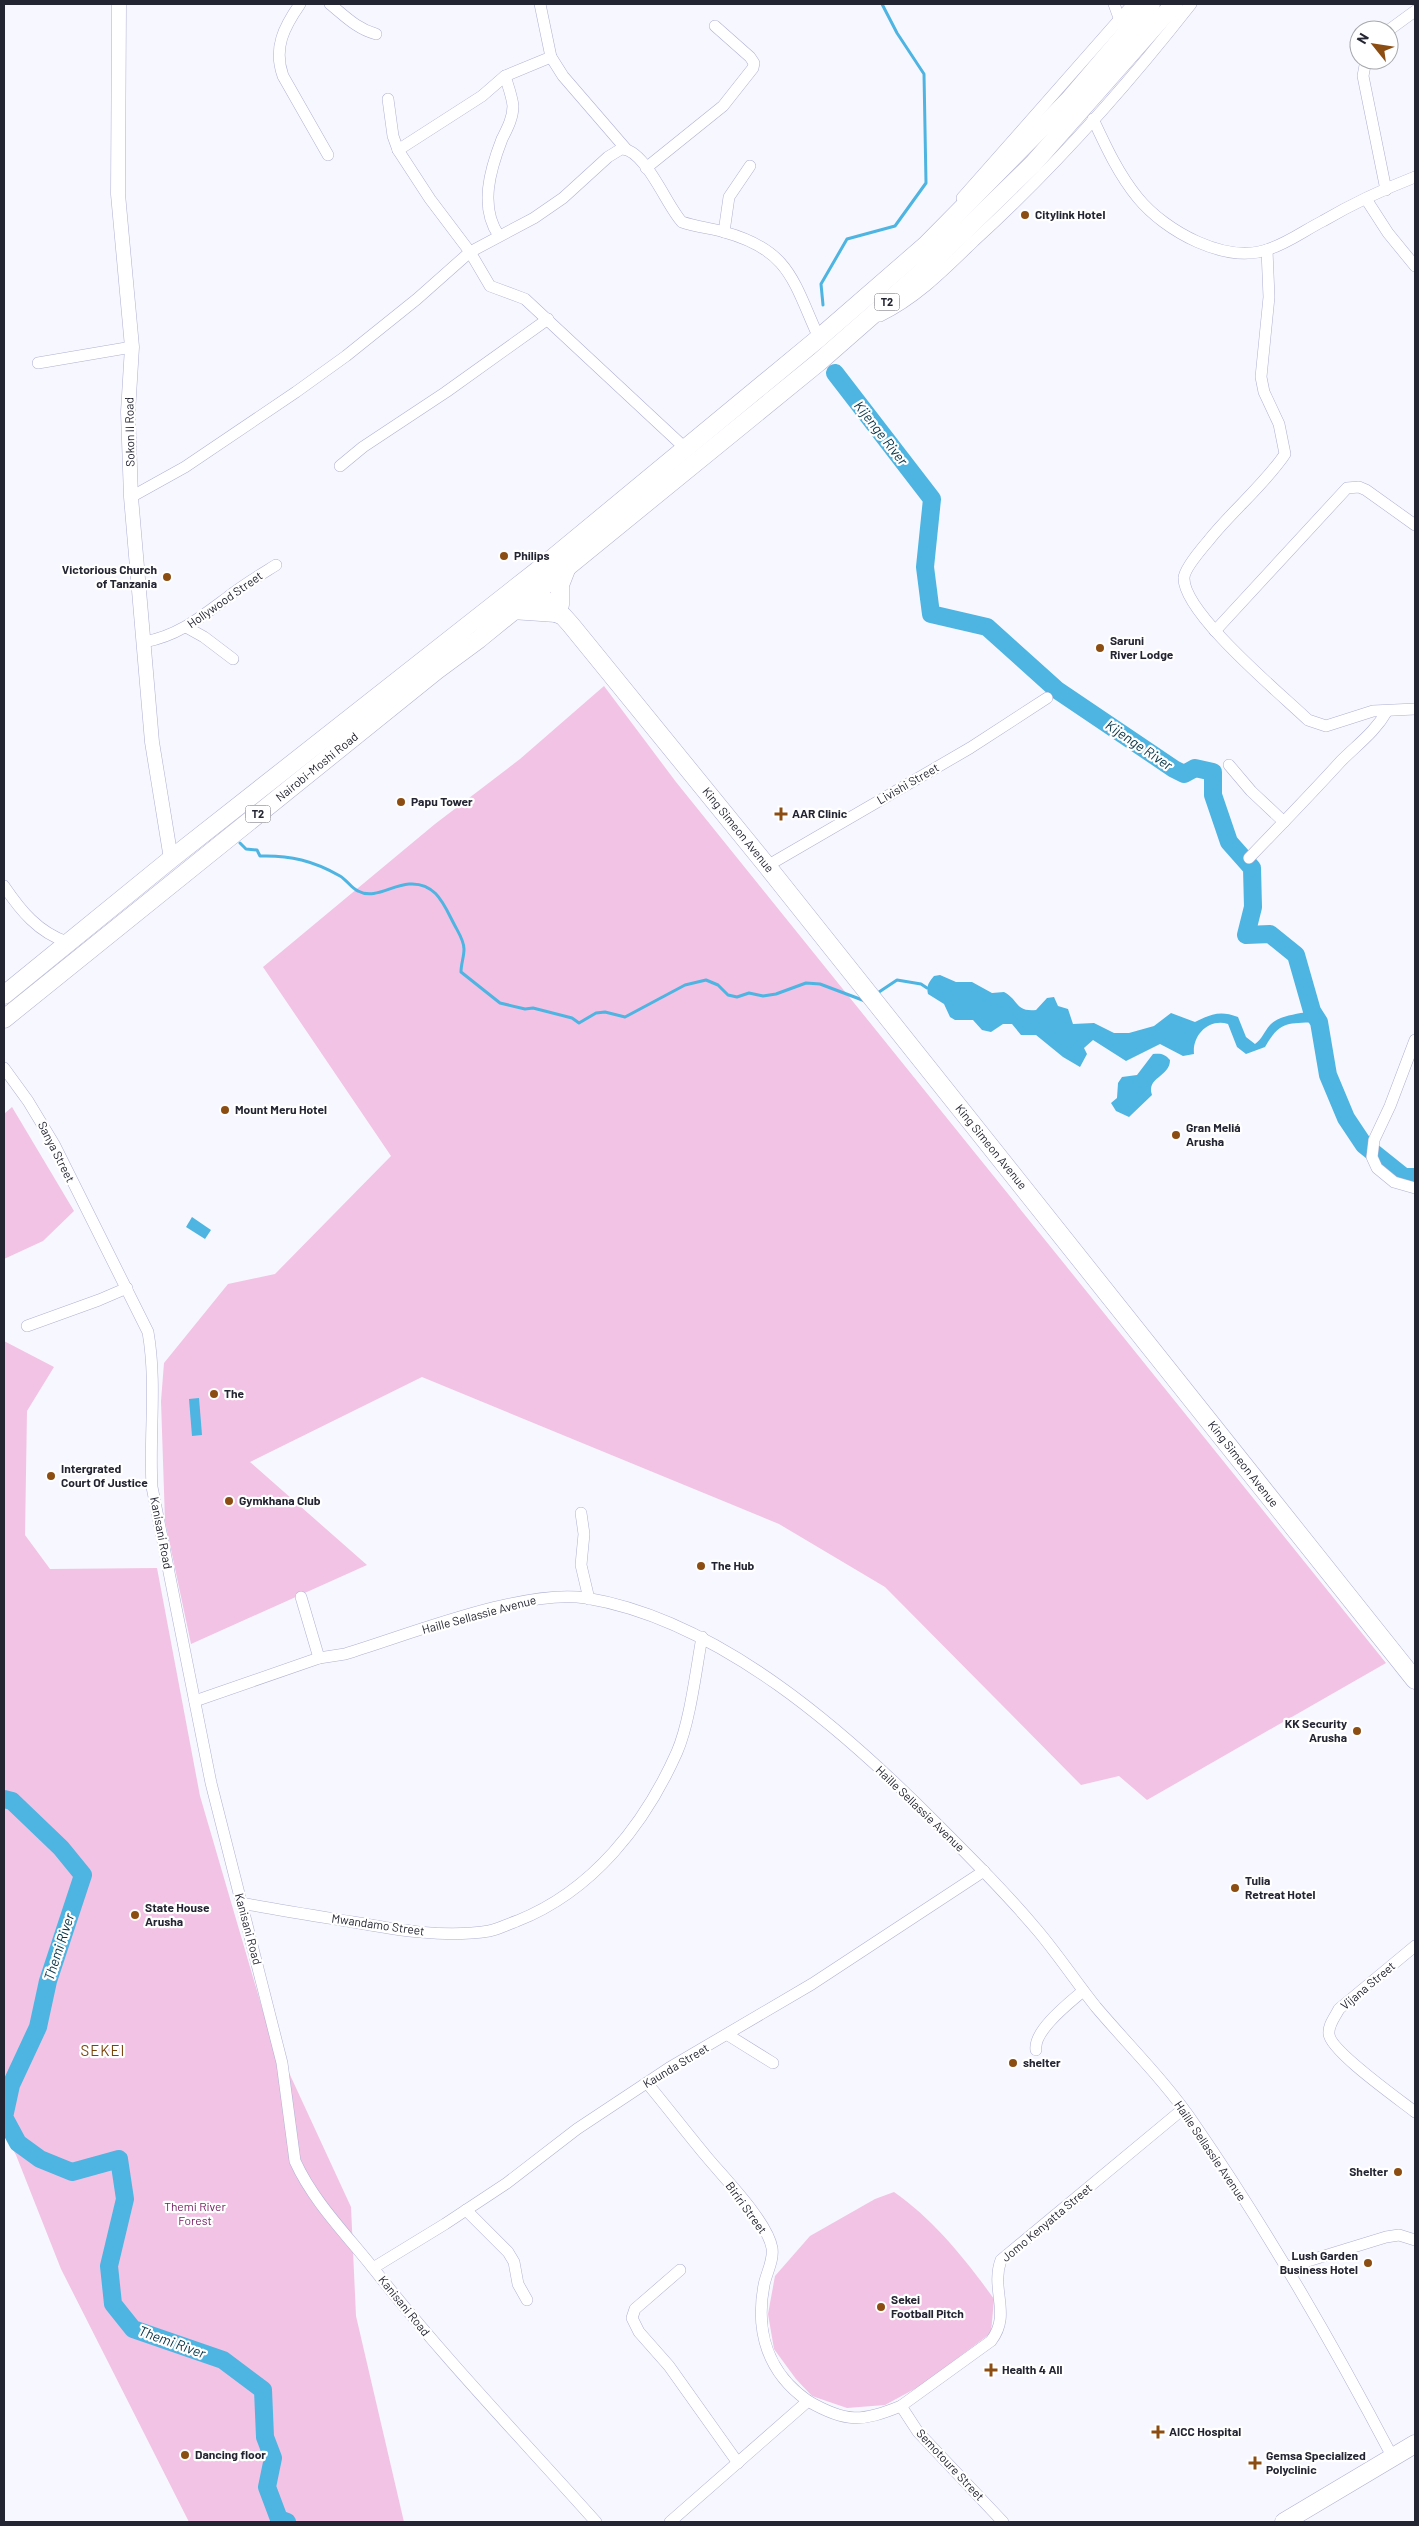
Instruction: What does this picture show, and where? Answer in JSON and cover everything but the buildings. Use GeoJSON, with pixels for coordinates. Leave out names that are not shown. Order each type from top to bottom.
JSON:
{"type":"FeatureCollection","features":[{"type":"Feature","properties":{"kind":"main road","name":"T2"},"geometry":{"type":"LineString","coordinates":[[536,581],[567,566],[580,545],[685,448],[819,338],[926,244],[1069,100],[1123,27],[1151,4]]}},
{"type":"Feature","properties":{"kind":"main road","name":"T2"},"geometry":{"type":"LineString","coordinates":[[536,581],[580,545],[819,362],[925,269],[1033,164],[1174,4]]}},
{"type":"Feature","properties":{"kind":"main road"},"geometry":{"type":"LineString","coordinates":[[512,610],[560,611],[560,585],[567,566]]}},
{"type":"Feature","properties":{"kind":"main road","name":"Nairobi-Moshi Road"},"geometry":{"type":"LineString","coordinates":[[4,1019],[512,610],[536,581]]}},
{"type":"Feature","properties":{"kind":"main road","name":"Nairobi-Moshi Road"},"geometry":{"type":"LineString","coordinates":[[4,995],[171,859],[536,581]]}},
{"type":"Feature","properties":{"kind":"main road","name":"King Simeon Avenue"},"geometry":{"type":"LineString","coordinates":[[536,581],[767,866],[1414,1676]]}},
{"type":"Feature","properties":{"kind":"main road"},"geometry":{"type":"LineString","coordinates":[[1284,2522],[1415,2444]]}},
{"type":"Feature","properties":{"kind":"street","name":"Sokon II Road"},"geometry":{"type":"LineString","coordinates":[[118,4],[118,194],[132,346],[128,412],[131,497],[152,742],[171,859]]}},
{"type":"Feature","properties":{"kind":"street"},"geometry":{"type":"LineString","coordinates":[[300,4],[280,38],[278,63],[283,76],[328,155]]}},
{"type":"Feature","properties":{"kind":"street"},"geometry":{"type":"LineString","coordinates":[[330,4],[365,32],[376,34]]}},
{"type":"Feature","properties":{"kind":"street"},"geometry":{"type":"LineString","coordinates":[[540,4],[551,57],[562,76],[626,149],[646,168],[682,222],[724,232],[764,248],[784,264],[819,338]]}},
{"type":"Feature","properties":{"kind":"street"},"geometry":{"type":"LineString","coordinates":[[1114,4],[1123,27]]}},
{"type":"Feature","properties":{"kind":"street"},"geometry":{"type":"LineString","coordinates":[[1123,27],[1133,4]]}},
{"type":"Feature","properties":{"kind":"street"},"geometry":{"type":"LineString","coordinates":[[862,324],[900,306],[931,282],[1007,211],[1094,119],[1191,4]]}},
{"type":"Feature","properties":{"kind":"street"},"geometry":{"type":"LineString","coordinates":[[1399,23],[1415,11]]}},
{"type":"Feature","properties":{"kind":"street"},"geometry":{"type":"LineString","coordinates":[[646,168],[703,125],[723,106],[753,68],[754,62],[750,57],[714,26]]}},
{"type":"Feature","properties":{"kind":"street"},"geometry":{"type":"LineString","coordinates":[[398,150],[482,96],[505,76],[551,57]]}},
{"type":"Feature","properties":{"kind":"street"},"geometry":{"type":"LineString","coordinates":[[1364,70],[1363,76],[1386,190]]}},
{"type":"Feature","properties":{"kind":"street"},"geometry":{"type":"LineString","coordinates":[[500,236],[490,219],[488,208],[490,178],[511,119],[513,107],[505,76]]}},
{"type":"Feature","properties":{"kind":"street"},"geometry":{"type":"LineString","coordinates":[[388,99],[393,136],[398,150],[430,199],[470,252],[490,286],[525,299],[685,448]]}},
{"type":"Feature","properties":{"kind":"street"},"geometry":{"type":"LineString","coordinates":[[1094,119],[1106,147],[1128,185],[1139,199],[1161,219],[1184,234],[1218,250],[1245,253],[1267,250],[1366,199],[1415,177]]}},
{"type":"Feature","properties":{"kind":"street"},"geometry":{"type":"LineString","coordinates":[[131,497],[184,467],[346,356],[417,299],[470,252],[534,218],[563,198],[616,151],[626,149]]}},
{"type":"Feature","properties":{"kind":"street"},"geometry":{"type":"LineString","coordinates":[[724,232],[729,198],[750,166]]}},
{"type":"Feature","properties":{"kind":"street"},"geometry":{"type":"LineString","coordinates":[[1366,199],[1388,233],[1415,266]]}},
{"type":"Feature","properties":{"kind":"street"},"geometry":{"type":"LineString","coordinates":[[1267,250],[1269,297],[1261,377],[1264,392],[1279,424],[1285,450],[1282,457],[1209,539],[1185,573],[1185,584],[1195,608],[1215,631],[1308,720],[1326,726],[1356,714],[1415,709]]}},
{"type":"Feature","properties":{"kind":"street"},"geometry":{"type":"LineString","coordinates":[[340,466],[363,447],[446,392],[548,319]]}},
{"type":"Feature","properties":{"kind":"street"},"geometry":{"type":"LineString","coordinates":[[38,363],[132,346]]}},
{"type":"Feature","properties":{"kind":"street"},"geometry":{"type":"LineString","coordinates":[[1215,631],[1347,488],[1359,487],[1366,490],[1415,525]]}},
{"type":"Feature","properties":{"kind":"street","name":"Hollywood Street"},"geometry":{"type":"LineString","coordinates":[[144,642],[174,634],[276,565]]}},
{"type":"Feature","properties":{"kind":"street"},"geometry":{"type":"LineString","coordinates":[[186,627],[204,637],[233,659]]}},
{"type":"Feature","properties":{"kind":"street","name":"Livishi Street"},"geometry":{"type":"LineString","coordinates":[[767,866],[970,748],[1047,698]]}},
{"type":"Feature","properties":{"kind":"street"},"geometry":{"type":"LineString","coordinates":[[1249,858],[1343,760],[1368,737],[1387,710]]}},
{"type":"Feature","properties":{"kind":"street"},"geometry":{"type":"LineString","coordinates":[[1229,765],[1251,791],[1284,822]]}},
{"type":"Feature","properties":{"kind":"street"},"geometry":{"type":"LineString","coordinates":[[4,886],[34,924],[52,937],[67,942]]}},
{"type":"Feature","properties":{"kind":"street"},"geometry":{"type":"LineString","coordinates":[[1415,1040],[1390,1106],[1374,1140],[1372,1157],[1377,1168],[1394,1182],[1415,1188]]}},
{"type":"Feature","properties":{"kind":"street","name":"Sanya Street"},"geometry":{"type":"LineString","coordinates":[[4,1068],[28,1101],[54,1144],[102,1242]]}},
{"type":"Feature","properties":{"kind":"street","name":"Kanisani Road"},"geometry":{"type":"LineString","coordinates":[[102,1242],[148,1332],[153,1364],[150,1452],[152,1487],[210,1783],[282,2063],[294,2161],[300,2174],[331,2217],[416,2323],[596,2522]]}},
{"type":"Feature","properties":{"kind":"street"},"geometry":{"type":"LineString","coordinates":[[27,1326],[84,1306],[127,1288]]}},
{"type":"Feature","properties":{"kind":"street"},"geometry":{"type":"LineString","coordinates":[[581,1513],[584,1534],[581,1565],[589,1599]]}},
{"type":"Feature","properties":{"kind":"street"},"geometry":{"type":"LineString","coordinates":[[301,1597],[319,1658]]}},
{"type":"Feature","properties":{"kind":"street","name":"Haille Sellassie Avenue"},"geometry":{"type":"LineString","coordinates":[[195,1701],[319,1658],[345,1654],[518,1603],[559,1598],[589,1599],[646,1615],[702,1637],[744,1662],[807,1708],[904,1790],[984,1871],[1038,1930],[1083,1991],[1183,2109],[1285,2268],[1334,2349],[1393,2458]]}},
{"type":"Feature","properties":{"kind":"street","name":"Mwandamo Street"},"geometry":{"type":"LineString","coordinates":[[241,1903],[396,1929],[458,1933],[494,1929],[549,1907],[577,1888],[613,1854],[650,1803],[678,1750],[691,1699],[702,1637]]}},
{"type":"Feature","properties":{"kind":"street","name":"Kaunda Street"},"geometry":{"type":"LineString","coordinates":[[373,2268],[507,2183],[578,2129],[647,2083],[812,1984],[984,1871]]}},
{"type":"Feature","properties":{"kind":"street","name":"Vijana Street"},"geometry":{"type":"LineString","coordinates":[[1415,1946],[1339,2009],[1331,2023],[1328,2034],[1331,2042],[1344,2056],[1415,2112]]}},
{"type":"Feature","properties":{"kind":"street"},"geometry":{"type":"LineString","coordinates":[[1036,2050],[1035,2044],[1041,2032],[1083,1991]]}},
{"type":"Feature","properties":{"kind":"street"},"geometry":{"type":"LineString","coordinates":[[728,2035],[773,2063]]}},
{"type":"Feature","properties":{"kind":"street","name":"Biriri Street"},"geometry":{"type":"LineString","coordinates":[[647,2083],[741,2197],[764,2229],[772,2249],[762,2300],[763,2340],[770,2357],[788,2382],[797,2394],[808,2401]]}},
{"type":"Feature","properties":{"kind":"street","name":"Jomo Kenyatta Street"},"geometry":{"type":"LineString","coordinates":[[808,2401],[828,2413],[844,2418],[862,2420],[901,2406],[991,2342],[998,2332],[1002,2318],[997,2270],[1001,2260],[1183,2109]]}},
{"type":"Feature","properties":{"kind":"street"},"geometry":{"type":"LineString","coordinates":[[466,2210],[508,2252],[514,2262],[518,2284],[527,2300]]}},
{"type":"Feature","properties":{"kind":"street"},"geometry":{"type":"LineString","coordinates":[[1285,2268],[1386,2237],[1399,2235],[1415,2240]]}},
{"type":"Feature","properties":{"kind":"street"},"geometry":{"type":"LineString","coordinates":[[680,2270],[635,2310],[632,2318],[640,2332],[669,2366],[738,2463]]}},
{"type":"Feature","properties":{"kind":"street"},"geometry":{"type":"LineString","coordinates":[[670,2522],[808,2401]]}},
{"type":"Feature","properties":{"kind":"street","name":"Semotoure Street"},"geometry":{"type":"LineString","coordinates":[[901,2406],[918,2432],[1003,2522]]}},
{"type":"Feature","properties":{"kind":"green space"},"geometry":{"type":"Polygon","coordinates":[[[604,686],[676,782],[1386,1663],[1147,1800],[1119,1776],[1081,1785],[885,1587],[779,1524],[422,1377],[250,1462],[367,1565],[191,1644],[165,1521],[161,1401],[164,1363],[228,1284],[275,1274],[391,1156],[263,967],[435,824],[520,759],[604,686]]]}},
{"type":"Feature","properties":{"kind":"green space"},"geometry":{"type":"Polygon","coordinates":[[[12,1107],[74,1211],[43,1241],[4,1259],[4,1114],[12,1107]]]}},
{"type":"Feature","properties":{"kind":"green space","name":"Themi River Forest"},"geometry":{"type":"Polygon","coordinates":[[[4,1341],[54,1367],[27,1411],[25,1535],[50,1569],[157,1568],[200,1796],[267,2025],[351,2207],[356,2316],[404,2522],[189,2522],[61,2269],[16,2155],[4,2134],[4,1341]]]}},
{"type":"Feature","properties":{"kind":"green space","name":"Sekei Football Pitch"},"geometry":{"type":"Polygon","coordinates":[[[894,2192],[935,2227],[994,2299],[991,2333],[920,2386],[885,2405],[847,2408],[812,2396],[796,2379],[774,2349],[768,2314],[775,2276],[810,2236],[875,2199],[894,2192]]]}},
{"type":"Feature","properties":{"kind":"water"},"geometry":{"type":"Polygon","coordinates":[[[940,975],[956,982],[972,982],[992,993],[1004,992],[1021,1007],[1029,1010],[1036,1010],[1047,998],[1054,997],[1058,1006],[1068,1009],[1073,1024],[1094,1023],[1114,1033],[1129,1033],[1154,1026],[1171,1013],[1195,1022],[1221,1013],[1238,1017],[1246,1037],[1255,1044],[1270,1025],[1284,1017],[1312,1011],[1319,1022],[1293,1023],[1281,1027],[1265,1047],[1246,1054],[1237,1047],[1228,1024],[1221,1023],[1214,1023],[1203,1030],[1196,1040],[1194,1054],[1183,1056],[1160,1044],[1126,1061],[1093,1040],[1084,1048],[1087,1054],[1080,1067],[1063,1057],[1036,1035],[1021,1035],[1012,1024],[1003,1024],[991,1032],[982,1030],[973,1020],[955,1020],[950,1017],[944,1004],[928,994],[929,982],[934,976],[940,975]]]}},
{"type":"Feature","properties":{"kind":"water"},"geometry":{"type":"Polygon","coordinates":[[[1153,1054],[1163,1054],[1170,1060],[1166,1070],[1152,1084],[1152,1095],[1129,1117],[1116,1111],[1111,1103],[1117,1098],[1118,1083],[1122,1077],[1137,1075],[1153,1054]]]}},
{"type":"Feature","properties":{"kind":"water"},"geometry":{"type":"Polygon","coordinates":[[[192,1217],[211,1230],[205,1239],[186,1227],[192,1217]]]}},
{"type":"Feature","properties":{"kind":"water"},"geometry":{"type":"Polygon","coordinates":[[[199,1398],[202,1435],[192,1436],[189,1399],[199,1398]]]}},
{"type":"Feature","properties":{"kind":"waterway"},"geometry":{"type":"LineString","coordinates":[[823,305],[821,284],[847,239],[895,226],[926,183],[924,74],[897,33],[882,4]]}},
{"type":"Feature","properties":{"kind":"waterway","name":"Kijenge River"},"geometry":{"type":"LineString","coordinates":[[835,373],[932,499],[925,567],[931,614],[987,627],[1057,690],[1174,769],[1184,774],[1195,768],[1213,772],[1213,795],[1229,842],[1252,868],[1253,907],[1246,935],[1270,934],[1296,955],[1312,1011],[1319,1022],[1328,1075],[1346,1118],[1364,1145],[1404,1177],[1415,1177]]}},
{"type":"Feature","properties":{"kind":"waterway"},"geometry":{"type":"LineString","coordinates":[[240,843],[246,849],[257,850],[260,856],[292,858],[321,866],[340,876],[356,890],[364,893],[377,893],[409,884],[418,884],[426,887],[438,896],[462,939],[464,949],[461,972],[500,1003],[525,1009],[533,1008],[572,1018],[579,1023],[596,1013],[605,1012],[625,1017],[685,985],[706,980],[718,985],[728,995],[737,997],[749,993],[763,996],[776,994],[806,983],[820,984],[865,1001]]}},
{"type":"Feature","properties":{"kind":"waterway"},"geometry":{"type":"LineString","coordinates":[[879,992],[897,980],[921,984],[927,988]]}},
{"type":"Feature","properties":{"kind":"waterway","name":"Themi River"},"geometry":{"type":"LineString","coordinates":[[4,1799],[12,1801],[61,1848],[83,1875],[48,1981],[38,2027],[11,2085],[4,2117],[18,2143],[40,2159],[72,2172],[119,2159],[125,2199],[109,2266],[113,2304],[133,2329],[223,2360],[263,2390],[265,2437],[273,2458],[267,2487],[279,2519],[287,2522]]}},
{"type":"Feature","properties":{"kind":"place","name":"Citylink Hotel"},"geometry":{"type":"Point","coordinates":[1025,215]}},
{"type":"Feature","properties":{"kind":"place","name":"Philips"},"geometry":{"type":"Point","coordinates":[504,556]}},
{"type":"Feature","properties":{"kind":"place","name":"Victorious Church of Tanzania"},"geometry":{"type":"Point","coordinates":[167,577]}},
{"type":"Feature","properties":{"kind":"place","name":"Saruni River Lodge"},"geometry":{"type":"Point","coordinates":[1100,648]}},
{"type":"Feature","properties":{"kind":"place","name":"Papu Tower"},"geometry":{"type":"Point","coordinates":[401,802]}},
{"type":"Feature","properties":{"kind":"place","name":"AAR Clinic"},"geometry":{"type":"Point","coordinates":[781,814]}},
{"type":"Feature","properties":{"kind":"place","name":"Mount Meru Hotel"},"geometry":{"type":"Point","coordinates":[225,1110]}},
{"type":"Feature","properties":{"kind":"place","name":"Gran Meliá Arusha"},"geometry":{"type":"Point","coordinates":[1176,1135]}},
{"type":"Feature","properties":{"kind":"place","name":"The"},"geometry":{"type":"Point","coordinates":[214,1394]}},
{"type":"Feature","properties":{"kind":"place","name":"Intergrated Court Of Justice"},"geometry":{"type":"Point","coordinates":[51,1476]}},
{"type":"Feature","properties":{"kind":"place","name":"Gymkhana Club"},"geometry":{"type":"Point","coordinates":[229,1501]}},
{"type":"Feature","properties":{"kind":"place","name":"The Hub"},"geometry":{"type":"Point","coordinates":[701,1566]}},
{"type":"Feature","properties":{"kind":"place","name":"KK Security Arusha"},"geometry":{"type":"Point","coordinates":[1357,1731]}},
{"type":"Feature","properties":{"kind":"place","name":"Tulia Retreat Hotel"},"geometry":{"type":"Point","coordinates":[1235,1888]}},
{"type":"Feature","properties":{"kind":"place","name":"State House Arusha"},"geometry":{"type":"Point","coordinates":[135,1915]}},
{"type":"Feature","properties":{"kind":"place","name":"shelter"},"geometry":{"type":"Point","coordinates":[1013,2063]}},
{"type":"Feature","properties":{"kind":"place","name":"Shelter"},"geometry":{"type":"Point","coordinates":[1398,2172]}},
{"type":"Feature","properties":{"kind":"place","name":"Lush Garden Business Hotel"},"geometry":{"type":"Point","coordinates":[1368,2263]}},
{"type":"Feature","properties":{"kind":"place","name":"Sekei Football Pitch"},"geometry":{"type":"Point","coordinates":[881,2307]}},
{"type":"Feature","properties":{"kind":"place","name":"Health 4 All"},"geometry":{"type":"Point","coordinates":[991,2370]}},
{"type":"Feature","properties":{"kind":"place","name":"AICC Hospital"},"geometry":{"type":"Point","coordinates":[1158,2432]}},
{"type":"Feature","properties":{"kind":"place","name":"Dancing floor"},"geometry":{"type":"Point","coordinates":[185,2455]}},
{"type":"Feature","properties":{"kind":"place","name":"Gemsa Specialized Polyclinic"},"geometry":{"type":"Point","coordinates":[1255,2463]}},
{"type":"Feature","properties":{"kind":"district","name":"SEKEI"},"geometry":{"type":"Point","coordinates":[103,2051]}}]}
